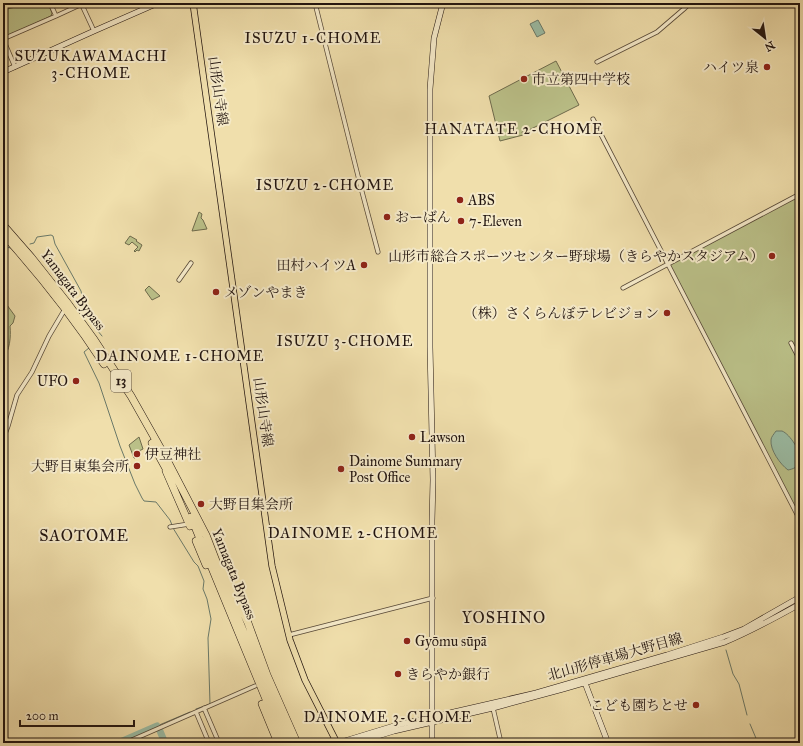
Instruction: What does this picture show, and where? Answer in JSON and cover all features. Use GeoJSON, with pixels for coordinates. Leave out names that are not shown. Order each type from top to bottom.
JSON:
{"type":"FeatureCollection","features":[{"type":"Feature","properties":{"kind":"highway","name":"Yamagata Bypass"},"geometry":{"type":"LineString","coordinates":[[3,225],[31,257],[93,338],[131,396],[166,458],[206,535],[238,618],[290,743]]}},
{"type":"Feature","properties":{"kind":"highway","name":"Yamagata Bypass"},"geometry":{"type":"LineString","coordinates":[[3,234],[27,261],[88,339],[128,399],[158,454],[191,522],[284,743]]}},
{"type":"Feature","properties":{"kind":"highway"},"geometry":{"type":"LineString","coordinates":[[191,522],[278,743]]}},
{"type":"Feature","properties":{"kind":"highway"},"geometry":{"type":"LineString","coordinates":[[206,535],[248,623],[267,675],[297,743]]}},
{"type":"Feature","properties":{"kind":"main road"},"geometry":{"type":"LineString","coordinates":[[3,72],[158,3]]}},
{"type":"Feature","properties":{"kind":"main road","name":"山形山寺線"},"geometry":{"type":"LineString","coordinates":[[193,3],[272,566],[289,635],[305,680],[337,743]]}},
{"type":"Feature","properties":{"kind":"main road"},"geometry":{"type":"LineString","coordinates":[[432,743],[433,480],[430,347],[430,89],[434,38],[443,3]]}},
{"type":"Feature","properties":{"kind":"main road","name":"北山形停車場大野目線"},"geometry":{"type":"LineString","coordinates":[[433,719],[536,693],[723,637],[744,628],[800,597]]}},
{"type":"Feature","properties":{"kind":"main road","name":"北山形停車場大野目線"},"geometry":{"type":"LineString","coordinates":[[433,719],[493,708],[725,642],[746,634],[800,604]]}},
{"type":"Feature","properties":{"kind":"main road"},"geometry":{"type":"LineString","coordinates":[[585,683],[608,743]]}},
{"type":"Feature","properties":{"kind":"main road"},"geometry":{"type":"LineString","coordinates":[[337,743],[397,725],[433,719]]}},
{"type":"Feature","properties":{"kind":"main road"},"geometry":{"type":"LineString","coordinates":[[355,743],[433,719]]}},
{"type":"Feature","properties":{"kind":"street"},"geometry":{"type":"LineString","coordinates":[[50,3],[56,16]]}},
{"type":"Feature","properties":{"kind":"street"},"geometry":{"type":"LineString","coordinates":[[315,3],[378,252]]}},
{"type":"Feature","properties":{"kind":"street"},"geometry":{"type":"LineString","coordinates":[[598,62],[657,32],[690,3]]}},
{"type":"Feature","properties":{"kind":"street"},"geometry":{"type":"LineString","coordinates":[[15,67],[3,39],[81,4],[94,31]]}},
{"type":"Feature","properties":{"kind":"street"},"geometry":{"type":"LineString","coordinates":[[593,119],[800,520]]}},
{"type":"Feature","properties":{"kind":"street"},"geometry":{"type":"LineString","coordinates":[[623,288],[800,194]]}},
{"type":"Feature","properties":{"kind":"street"},"geometry":{"type":"LineString","coordinates":[[179,280],[192,263]]}},
{"type":"Feature","properties":{"kind":"street"},"geometry":{"type":"LineString","coordinates":[[3,439],[17,395],[32,372],[49,336],[65,309]]}},
{"type":"Feature","properties":{"kind":"street"},"geometry":{"type":"LineString","coordinates":[[791,342],[800,360]]}},
{"type":"Feature","properties":{"kind":"street"},"geometry":{"type":"LineString","coordinates":[[170,527],[191,522]]}},
{"type":"Feature","properties":{"kind":"street"},"geometry":{"type":"LineString","coordinates":[[289,635],[433,598]]}},
{"type":"Feature","properties":{"kind":"street"},"geometry":{"type":"LineString","coordinates":[[125,743],[256,686]]}},
{"type":"Feature","properties":{"kind":"street"},"geometry":{"type":"LineString","coordinates":[[204,708],[219,743]]}},
{"type":"Feature","properties":{"kind":"street"},"geometry":{"type":"LineString","coordinates":[[493,708],[501,743]]}},
{"type":"Feature","properties":{"kind":"street"},"geometry":{"type":"LineString","coordinates":[[196,712],[209,743]]}},
{"type":"Feature","properties":{"kind":"shaded area"},"geometry":{"type":"Polygon","coordinates":[[[32,3],[48,3],[52,13],[51,16],[5,37],[3,34],[3,10],[32,3]]]}},
{"type":"Feature","properties":{"kind":"shaded area"},"geometry":{"type":"Polygon","coordinates":[[[538,20],[545,33],[537,37],[530,24],[538,20]]]}},
{"type":"Feature","properties":{"kind":"shaded area"},"geometry":{"type":"Polygon","coordinates":[[[556,61],[579,105],[527,131],[522,132],[523,135],[500,141],[489,96],[556,61]]]}},
{"type":"Feature","properties":{"kind":"shaded area"},"geometry":{"type":"Polygon","coordinates":[[[800,194],[800,520],[667,264],[800,194]]]}},
{"type":"Feature","properties":{"kind":"shaded area"},"geometry":{"type":"Polygon","coordinates":[[[199,212],[202,214],[201,218],[207,229],[192,231],[199,212]]]}},
{"type":"Feature","properties":{"kind":"shaded area"},"geometry":{"type":"Polygon","coordinates":[[[130,236],[142,245],[139,251],[134,251],[138,247],[132,242],[129,245],[125,243],[130,236]]]}},
{"type":"Feature","properties":{"kind":"shaded area"},"geometry":{"type":"Polygon","coordinates":[[[149,286],[160,296],[152,300],[145,290],[149,286]]]}},
{"type":"Feature","properties":{"kind":"shaded area"},"geometry":{"type":"Polygon","coordinates":[[[3,298],[15,316],[13,323],[10,326],[9,348],[3,359],[3,298]]]}},
{"type":"Feature","properties":{"kind":"shaded area"},"geometry":{"type":"Polygon","coordinates":[[[776,431],[782,431],[785,433],[792,440],[799,453],[800,461],[794,468],[788,470],[779,461],[772,448],[771,440],[776,431]]]}},
{"type":"Feature","properties":{"kind":"shaded area"},"geometry":{"type":"Polygon","coordinates":[[[139,437],[143,449],[135,452],[134,458],[129,445],[139,437]]]}},
{"type":"Feature","properties":{"kind":"waterway"},"geometry":{"type":"LineString","coordinates":[[30,244],[34,243],[37,237],[53,236],[55,244],[81,291],[84,308],[92,324],[102,336]]}},
{"type":"Feature","properties":{"kind":"waterway"},"geometry":{"type":"LineString","coordinates":[[3,247],[12,248]]}},
{"type":"Feature","properties":{"kind":"waterway"},"geometry":{"type":"LineString","coordinates":[[89,348],[84,352],[99,383],[120,446],[135,484],[144,501],[156,502],[170,520],[172,525]]}},
{"type":"Feature","properties":{"kind":"waterway"},"geometry":{"type":"LineString","coordinates":[[173,528],[198,566],[204,581],[203,589],[207,599],[211,619],[208,638],[210,704],[196,709]]}},
{"type":"Feature","properties":{"kind":"waterway"},"geometry":{"type":"LineString","coordinates":[[726,650],[733,674],[739,684],[747,715]]}},
{"type":"Feature","properties":{"kind":"waterway"},"geometry":{"type":"LineString","coordinates":[[157,726],[190,712]]}},
{"type":"Feature","properties":{"kind":"waterway"},"geometry":{"type":"LineString","coordinates":[[750,724],[758,743]]}},
{"type":"Feature","properties":{"kind":"waterway"},"geometry":{"type":"LineString","coordinates":[[118,743],[157,726]]}},
{"type":"Feature","properties":{"kind":"waterway"},"geometry":{"type":"LineString","coordinates":[[160,731],[165,743]]}},
{"type":"Feature","properties":{"kind":"waterway"},"geometry":{"type":"LineString","coordinates":[[3,737],[6,743]]}},
{"type":"Feature","properties":{"kind":"place","name":"ハイツ泉"},"geometry":{"type":"Point","coordinates":[767,67]}},
{"type":"Feature","properties":{"kind":"place","name":"市立第四中学校"},"geometry":{"type":"Point","coordinates":[524,79]}},
{"type":"Feature","properties":{"kind":"place","name":"ABS"},"geometry":{"type":"Point","coordinates":[460,200]}},
{"type":"Feature","properties":{"kind":"place","name":"おーばん"},"geometry":{"type":"Point","coordinates":[387,217]}},
{"type":"Feature","properties":{"kind":"place","name":"7-Eleven"},"geometry":{"type":"Point","coordinates":[461,221]}},
{"type":"Feature","properties":{"kind":"place","name":"山形市総合スポーツセンター野球場（きらやかスタジアム）"},"geometry":{"type":"Point","coordinates":[772,256]}},
{"type":"Feature","properties":{"kind":"place","name":"田村ハイツA"},"geometry":{"type":"Point","coordinates":[364,265]}},
{"type":"Feature","properties":{"kind":"place","name":"メゾンやまき"},"geometry":{"type":"Point","coordinates":[216,292]}},
{"type":"Feature","properties":{"kind":"place","name":"（株）さくらんぼテレビジョン"},"geometry":{"type":"Point","coordinates":[667,313]}},
{"type":"Feature","properties":{"kind":"place","name":"UFO"},"geometry":{"type":"Point","coordinates":[76,381]}},
{"type":"Feature","properties":{"kind":"place","name":"Lawson"},"geometry":{"type":"Point","coordinates":[412,437]}},
{"type":"Feature","properties":{"kind":"place","name":"伊豆神社"},"geometry":{"type":"Point","coordinates":[137,454]}},
{"type":"Feature","properties":{"kind":"place","name":"大野目東集会所"},"geometry":{"type":"Point","coordinates":[137,466]}},
{"type":"Feature","properties":{"kind":"place","name":"Dainome Summary Post Office"},"geometry":{"type":"Point","coordinates":[341,469]}},
{"type":"Feature","properties":{"kind":"place","name":"大野目集会所"},"geometry":{"type":"Point","coordinates":[201,504]}},
{"type":"Feature","properties":{"kind":"place","name":"Gyōmu sūpā"},"geometry":{"type":"Point","coordinates":[407,641]}},
{"type":"Feature","properties":{"kind":"place","name":"きらやか銀行"},"geometry":{"type":"Point","coordinates":[398,674]}},
{"type":"Feature","properties":{"kind":"place","name":"こども園ちとせ"},"geometry":{"type":"Point","coordinates":[696,705]}},
{"type":"Feature","properties":{"kind":"district","name":"ISUZU 1-CHOME"},"geometry":{"type":"Point","coordinates":[313,38]}},
{"type":"Feature","properties":{"kind":"district","name":"SUZUKAWAMACHI 3-CHOME"},"geometry":{"type":"Point","coordinates":[91,64]}},
{"type":"Feature","properties":{"kind":"district","name":"HANATATE 2-CHOME"},"geometry":{"type":"Point","coordinates":[514,129]}},
{"type":"Feature","properties":{"kind":"district","name":"ISUZU 2-CHOME"},"geometry":{"type":"Point","coordinates":[325,185]}},
{"type":"Feature","properties":{"kind":"district","name":"ISUZU 3-CHOME"},"geometry":{"type":"Point","coordinates":[345,341]}},
{"type":"Feature","properties":{"kind":"district","name":"DAINOME 1-CHOME"},"geometry":{"type":"Point","coordinates":[180,356]}},
{"type":"Feature","properties":{"kind":"district","name":"DAINOME 2-CHOME"},"geometry":{"type":"Point","coordinates":[353,533]}},
{"type":"Feature","properties":{"kind":"district","name":"SAOTOME"},"geometry":{"type":"Point","coordinates":[84,535]}},
{"type":"Feature","properties":{"kind":"district","name":"YOSHINO"},"geometry":{"type":"Point","coordinates":[504,617]}},
{"type":"Feature","properties":{"kind":"district","name":"DAINOME 3-CHOME"},"geometry":{"type":"Point","coordinates":[388,717]}}]}
